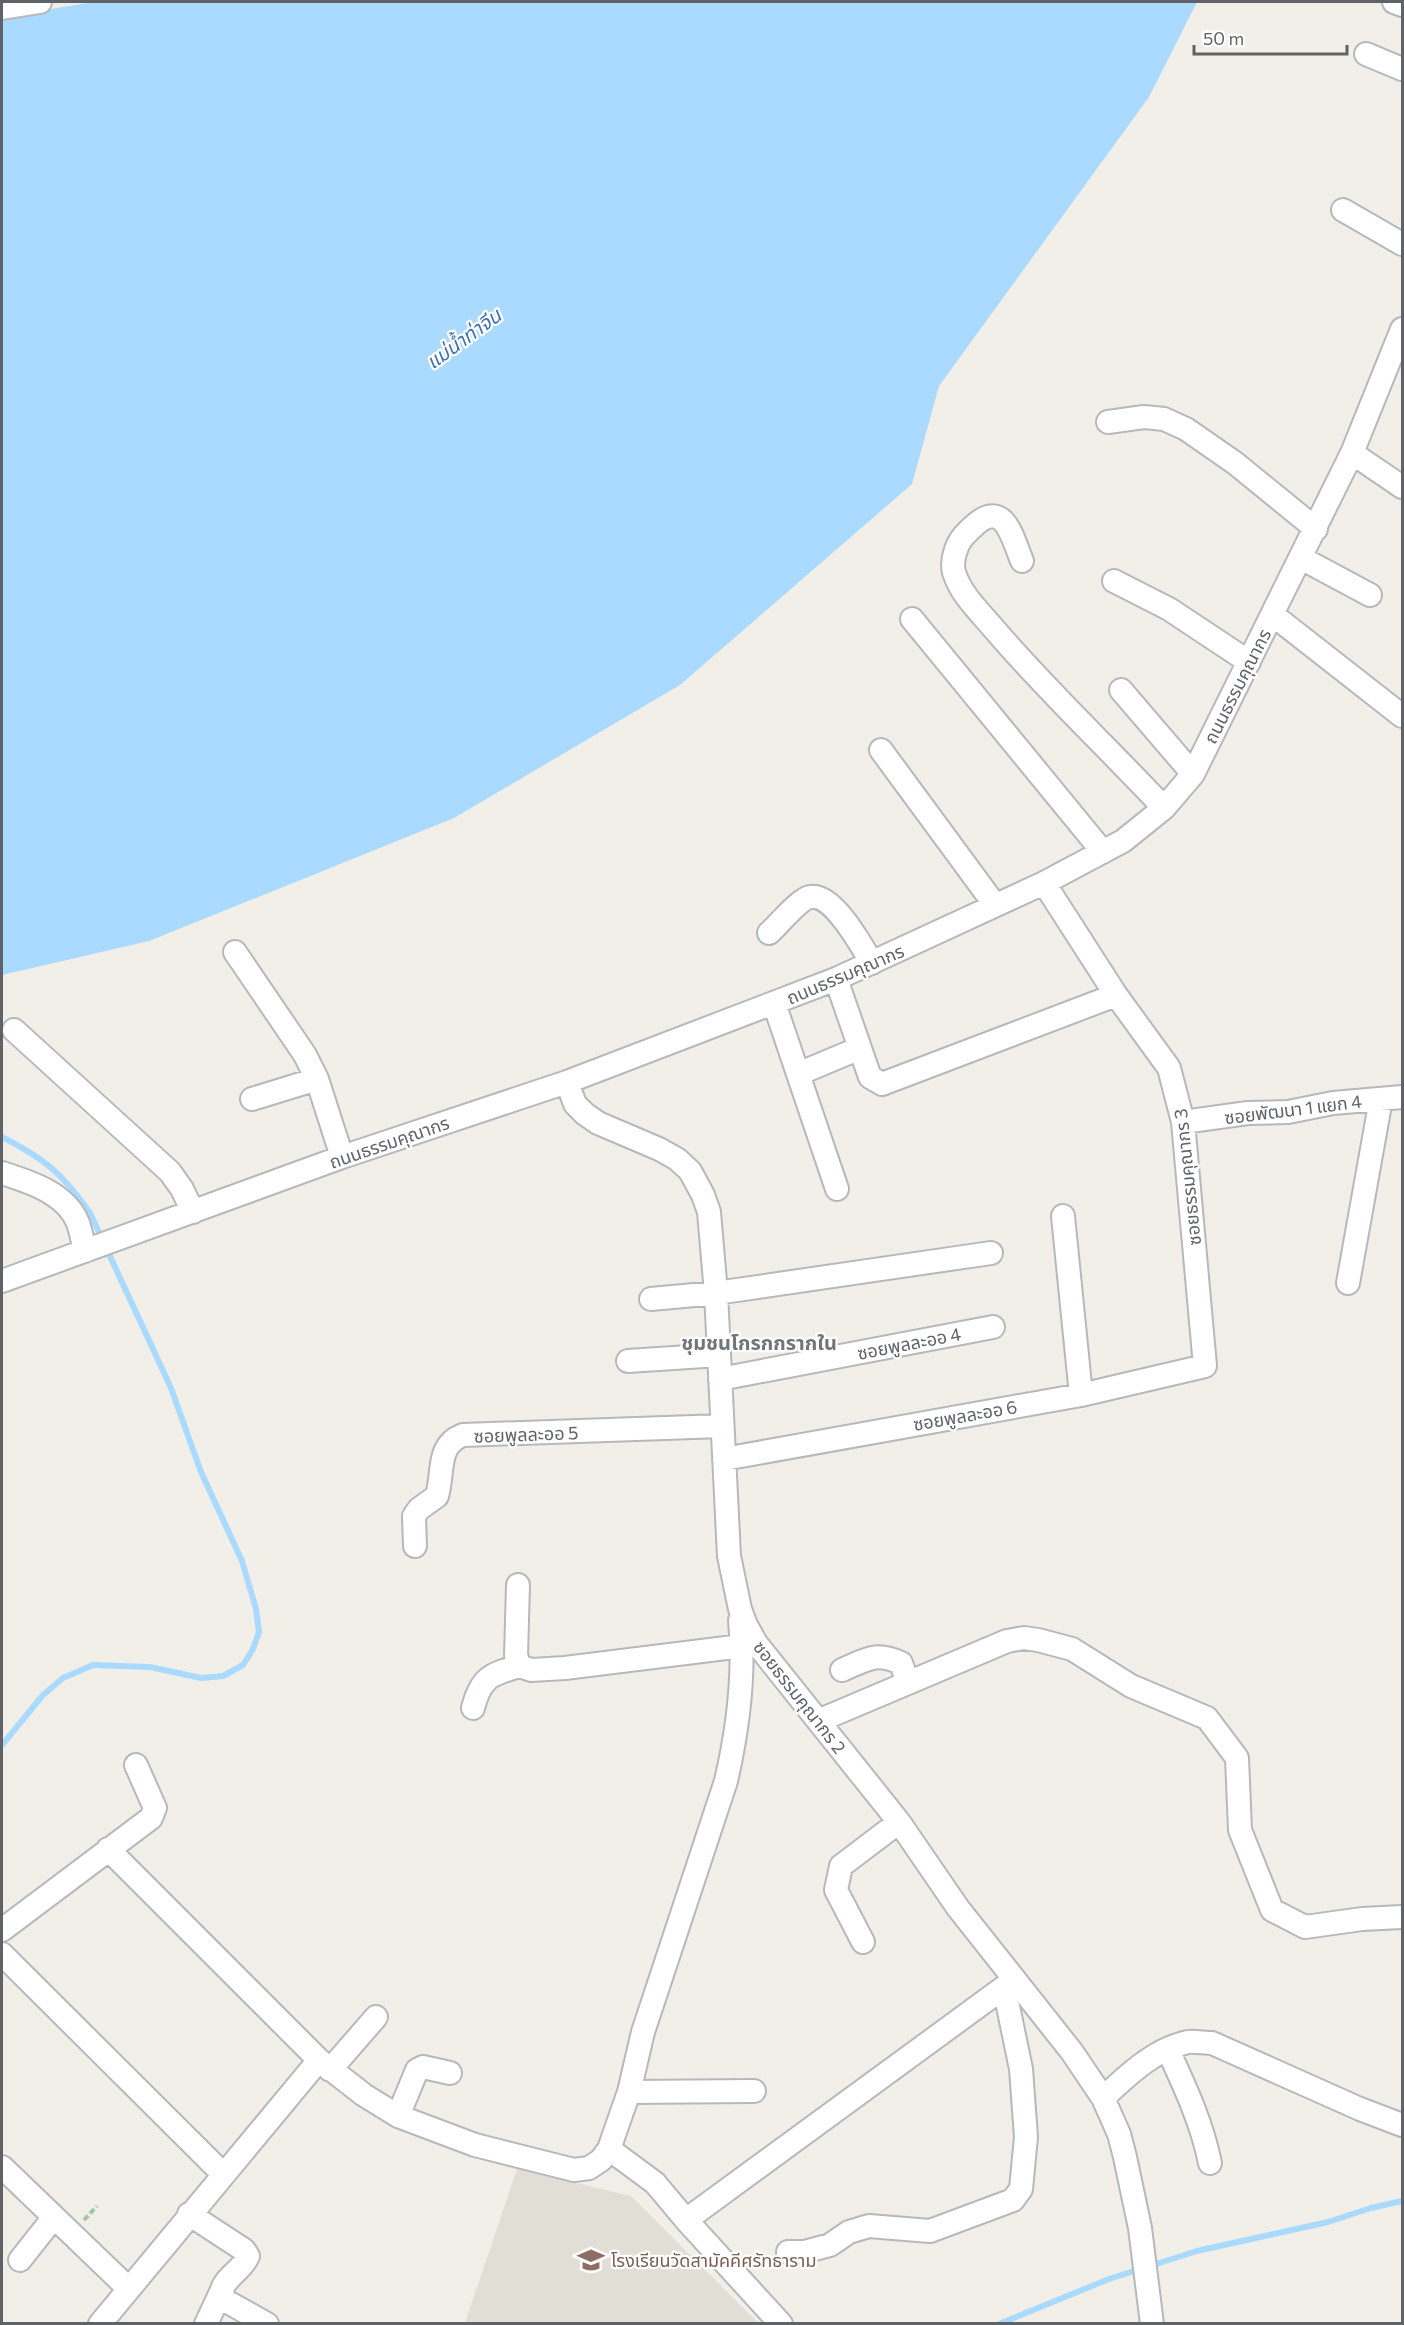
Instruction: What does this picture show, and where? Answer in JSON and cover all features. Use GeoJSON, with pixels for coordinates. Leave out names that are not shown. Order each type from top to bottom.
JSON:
{"type":"FeatureCollection","features":[{"type":"Feature","properties":{"kind":"street"},"geometry":{"type":"LineString","coordinates":[[2,8],[40,2]]}},
{"type":"Feature","properties":{"kind":"street"},"geometry":{"type":"LineString","coordinates":[[1394,2],[1402,5]]}},
{"type":"Feature","properties":{"kind":"street"},"geometry":{"type":"LineString","coordinates":[[1366,54],[1402,69]]}},
{"type":"Feature","properties":{"kind":"street"},"geometry":{"type":"LineString","coordinates":[[1343,210],[1402,244]]}},
{"type":"Feature","properties":{"kind":"street","name":"ถนนธรรมคุณากร"},"geometry":{"type":"LineString","coordinates":[[2,1281],[342,1157],[567,1082],[836,979],[1044,884],[1123,841],[1164,808],[1193,774],[1352,453],[1402,329]]}},
{"type":"Feature","properties":{"kind":"street"},"geometry":{"type":"LineString","coordinates":[[1108,422],[1144,417],[1164,419],[1186,429],[1235,463],[1316,529]]}},
{"type":"Feature","properties":{"kind":"street"},"geometry":{"type":"LineString","coordinates":[[1352,453],[1402,487]]}},
{"type":"Feature","properties":{"kind":"street"},"geometry":{"type":"LineString","coordinates":[[1022,561],[1005,521],[995,516],[985,517],[964,534],[956,547],[953,558],[954,574],[965,594],[1032,673],[1164,808]]}},
{"type":"Feature","properties":{"kind":"street"},"geometry":{"type":"LineString","coordinates":[[1301,558],[1370,595]]}},
{"type":"Feature","properties":{"kind":"street"},"geometry":{"type":"LineString","coordinates":[[1114,581],[1169,609],[1249,662]]}},
{"type":"Feature","properties":{"kind":"street"},"geometry":{"type":"LineString","coordinates":[[1273,615],[1402,716]]}},
{"type":"Feature","properties":{"kind":"street"},"geometry":{"type":"LineString","coordinates":[[912,619],[1103,852]]}},
{"type":"Feature","properties":{"kind":"street"},"geometry":{"type":"LineString","coordinates":[[1121,690],[1193,774]]}},
{"type":"Feature","properties":{"kind":"street"},"geometry":{"type":"LineString","coordinates":[[881,750],[995,905]]}},
{"type":"Feature","properties":{"kind":"street","name":"ซอยธรรมคุณากร 3"},"geometry":{"type":"LineString","coordinates":[[1044,884],[1116,995],[1169,1068],[1183,1122],[1205,1366]]}},
{"type":"Feature","properties":{"kind":"street"},"geometry":{"type":"LineString","coordinates":[[769,933],[806,898],[816,896],[826,901],[845,921],[872,963]]}},
{"type":"Feature","properties":{"kind":"street"},"geometry":{"type":"LineString","coordinates":[[235,952],[305,1055],[317,1079],[342,1157]]}},
{"type":"Feature","properties":{"kind":"street"},"geometry":{"type":"LineString","coordinates":[[836,979],[870,1077],[882,1084],[1116,995]]}},
{"type":"Feature","properties":{"kind":"street"},"geometry":{"type":"LineString","coordinates":[[774,1003],[837,1189]]}},
{"type":"Feature","properties":{"kind":"street"},"geometry":{"type":"LineString","coordinates":[[14,1030],[170,1172],[182,1189],[193,1212]]}},
{"type":"Feature","properties":{"kind":"street"},"geometry":{"type":"LineString","coordinates":[[798,1074],[861,1048]]}},
{"type":"Feature","properties":{"kind":"street"},"geometry":{"type":"LineString","coordinates":[[252,1099],[317,1079]]}},
{"type":"Feature","properties":{"kind":"street","name":"ซอยธรรมคุณากร 2"},"geometry":{"type":"LineString","coordinates":[[567,1082],[576,1104],[585,1114],[598,1123],[677,1159],[690,1171],[703,1195],[709,1212],[716,1293],[729,1556],[746,1625],[756,1643],[899,1822],[1010,1983],[1072,2052],[1103,2098],[1119,2134],[1140,2228],[1152,2324]]}},
{"type":"Feature","properties":{"kind":"street"},"geometry":{"type":"LineString","coordinates":[[1348,1283],[1392,1098]]}},
{"type":"Feature","properties":{"kind":"street","name":"ซอยพัฒนา 1 แยก 4"},"geometry":{"type":"LineString","coordinates":[[1183,1122],[1248,1113],[1288,1112],[1333,1102],[1392,1098]]}},
{"type":"Feature","properties":{"kind":"street"},"geometry":{"type":"LineString","coordinates":[[2,1173],[34,1184],[55,1195],[71,1210],[89,1249]]}},
{"type":"Feature","properties":{"kind":"street"},"geometry":{"type":"LineString","coordinates":[[1063,1216],[1081,1395]]}},
{"type":"Feature","properties":{"kind":"street"},"geometry":{"type":"LineString","coordinates":[[651,1299],[716,1293],[991,1253]]}},
{"type":"Feature","properties":{"kind":"street","name":"ซอยพูลละออ 4"},"geometry":{"type":"LineString","coordinates":[[720,1379],[993,1327]]}},
{"type":"Feature","properties":{"kind":"street"},"geometry":{"type":"LineString","coordinates":[[628,1361],[719,1355]]}},
{"type":"Feature","properties":{"kind":"street","name":"ซอยพูลละออ 6"},"geometry":{"type":"LineString","coordinates":[[724,1460],[1081,1395],[1205,1366]]}},
{"type":"Feature","properties":{"kind":"street","name":"ซอยพูลละออ 5"},"geometry":{"type":"LineString","coordinates":[[415,1546],[414,1516],[419,1509],[437,1496],[445,1450],[451,1440],[463,1436],[722,1426]]}},
{"type":"Feature","properties":{"kind":"street"},"geometry":{"type":"LineString","coordinates":[[518,1585],[516,1656],[520,1666]]}},
{"type":"Feature","properties":{"kind":"street"},"geometry":{"type":"LineString","coordinates":[[108,1849],[324,2065],[364,2095],[398,2116],[475,2145],[574,2170],[588,2168],[601,2160],[609,2149],[629,2092],[644,2032],[726,1781],[735,1742],[742,1646],[738,1599]]}},
{"type":"Feature","properties":{"kind":"street"},"geometry":{"type":"LineString","coordinates":[[818,1721],[1007,1641],[1024,1638],[1072,1650],[1131,1686],[1207,1718],[1237,1758],[1239,1830],[1272,1910],[1305,1927],[1362,1919],[1402,1917]]}},
{"type":"Feature","properties":{"kind":"street"},"geometry":{"type":"LineString","coordinates":[[474,1708],[477,1693],[484,1681],[494,1673],[520,1666],[531,1670],[565,1668],[742,1646]]}},
{"type":"Feature","properties":{"kind":"street"},"geometry":{"type":"LineString","coordinates":[[842,1670],[875,1655],[887,1656],[900,1662],[908,1683]]}},
{"type":"Feature","properties":{"kind":"street"},"geometry":{"type":"LineString","coordinates":[[2,1930],[151,1818],[155,1808],[136,1766]]}},
{"type":"Feature","properties":{"kind":"street"},"geometry":{"type":"LineString","coordinates":[[863,1942],[836,1890],[838,1872],[841,1866],[899,1822]]}},
{"type":"Feature","properties":{"kind":"street"},"geometry":{"type":"LineString","coordinates":[[2,1954],[223,2174]]}},
{"type":"Feature","properties":{"kind":"street"},"geometry":{"type":"LineString","coordinates":[[686,2220],[1010,1983],[1021,2069],[1026,2137],[1021,2189],[1013,2200],[930,2231],[869,2226],[849,2232],[830,2245],[804,2252],[788,2252]]}},
{"type":"Feature","properties":{"kind":"street"},"geometry":{"type":"LineString","coordinates":[[100,2324],[223,2174],[324,2065],[376,2017]]}},
{"type":"Feature","properties":{"kind":"street"},"geometry":{"type":"LineString","coordinates":[[1103,2098],[1137,2067],[1168,2050],[1190,2042],[1212,2043],[1360,2109],[1402,2125]]}},
{"type":"Feature","properties":{"kind":"street"},"geometry":{"type":"LineString","coordinates":[[1168,2050],[1205,2138],[1210,2163]]}},
{"type":"Feature","properties":{"kind":"street"},"geometry":{"type":"LineString","coordinates":[[398,2116],[417,2070],[423,2067],[450,2073]]}},
{"type":"Feature","properties":{"kind":"street"},"geometry":{"type":"LineString","coordinates":[[629,2092],[754,2091]]}},
{"type":"Feature","properties":{"kind":"street"},"geometry":{"type":"LineString","coordinates":[[609,2149],[655,2183],[781,2324]]}},
{"type":"Feature","properties":{"kind":"street"},"geometry":{"type":"LineString","coordinates":[[2,2168],[128,2288]]}},
{"type":"Feature","properties":{"kind":"street"},"geometry":{"type":"LineString","coordinates":[[189,2214],[244,2250],[248,2256],[245,2263],[224,2282],[206,2324]]}},
{"type":"Feature","properties":{"kind":"street"},"geometry":{"type":"LineString","coordinates":[[20,2260],[54,2217]]}},
{"type":"Feature","properties":{"kind":"street"},"geometry":{"type":"LineString","coordinates":[[221,2292],[226,2301],[267,2324]]}},
{"type":"Feature","properties":{"kind":"shaded area","name":"โรงเรียนวัดสามัคคีศรัทธาราม"},"geometry":{"type":"Polygon","coordinates":[[[517,2169],[631,2196],[758,2323],[465,2323],[517,2169]]]}},
{"type":"Feature","properties":{"kind":"water","name":"แม่น้ำท่าจีน"},"geometry":{"type":"Polygon","coordinates":[[[94,2],[1197,2],[1149,97],[939,386],[912,484],[680,685],[454,818],[149,941],[2,975],[2,17],[94,2]]]}},
{"type":"Feature","properties":{"kind":"waterway"},"geometry":{"type":"LineString","coordinates":[[2,1137],[30,1152],[52,1168],[90,1213],[171,1388],[201,1472],[242,1561],[256,1609],[259,1632],[253,1649],[243,1665],[223,1676],[201,1678],[150,1667],[93,1665],[63,1678],[43,1695],[2,1745]]}},
{"type":"Feature","properties":{"kind":"waterway"},"geometry":{"type":"LineString","coordinates":[[999,2324],[1109,2279],[1197,2251],[1328,2222],[1402,2201]]}},
{"type":"Feature","properties":{"kind":"place","name":"โรงเรียนวัดสามัคคีศรัทธาราม"},"geometry":{"type":"Point","coordinates":[591,2260]}},
{"type":"Feature","properties":{"kind":"district","name":"ชุมชนโกรกกรากใน"},"geometry":{"type":"Point","coordinates":[759,1342]}}]}
